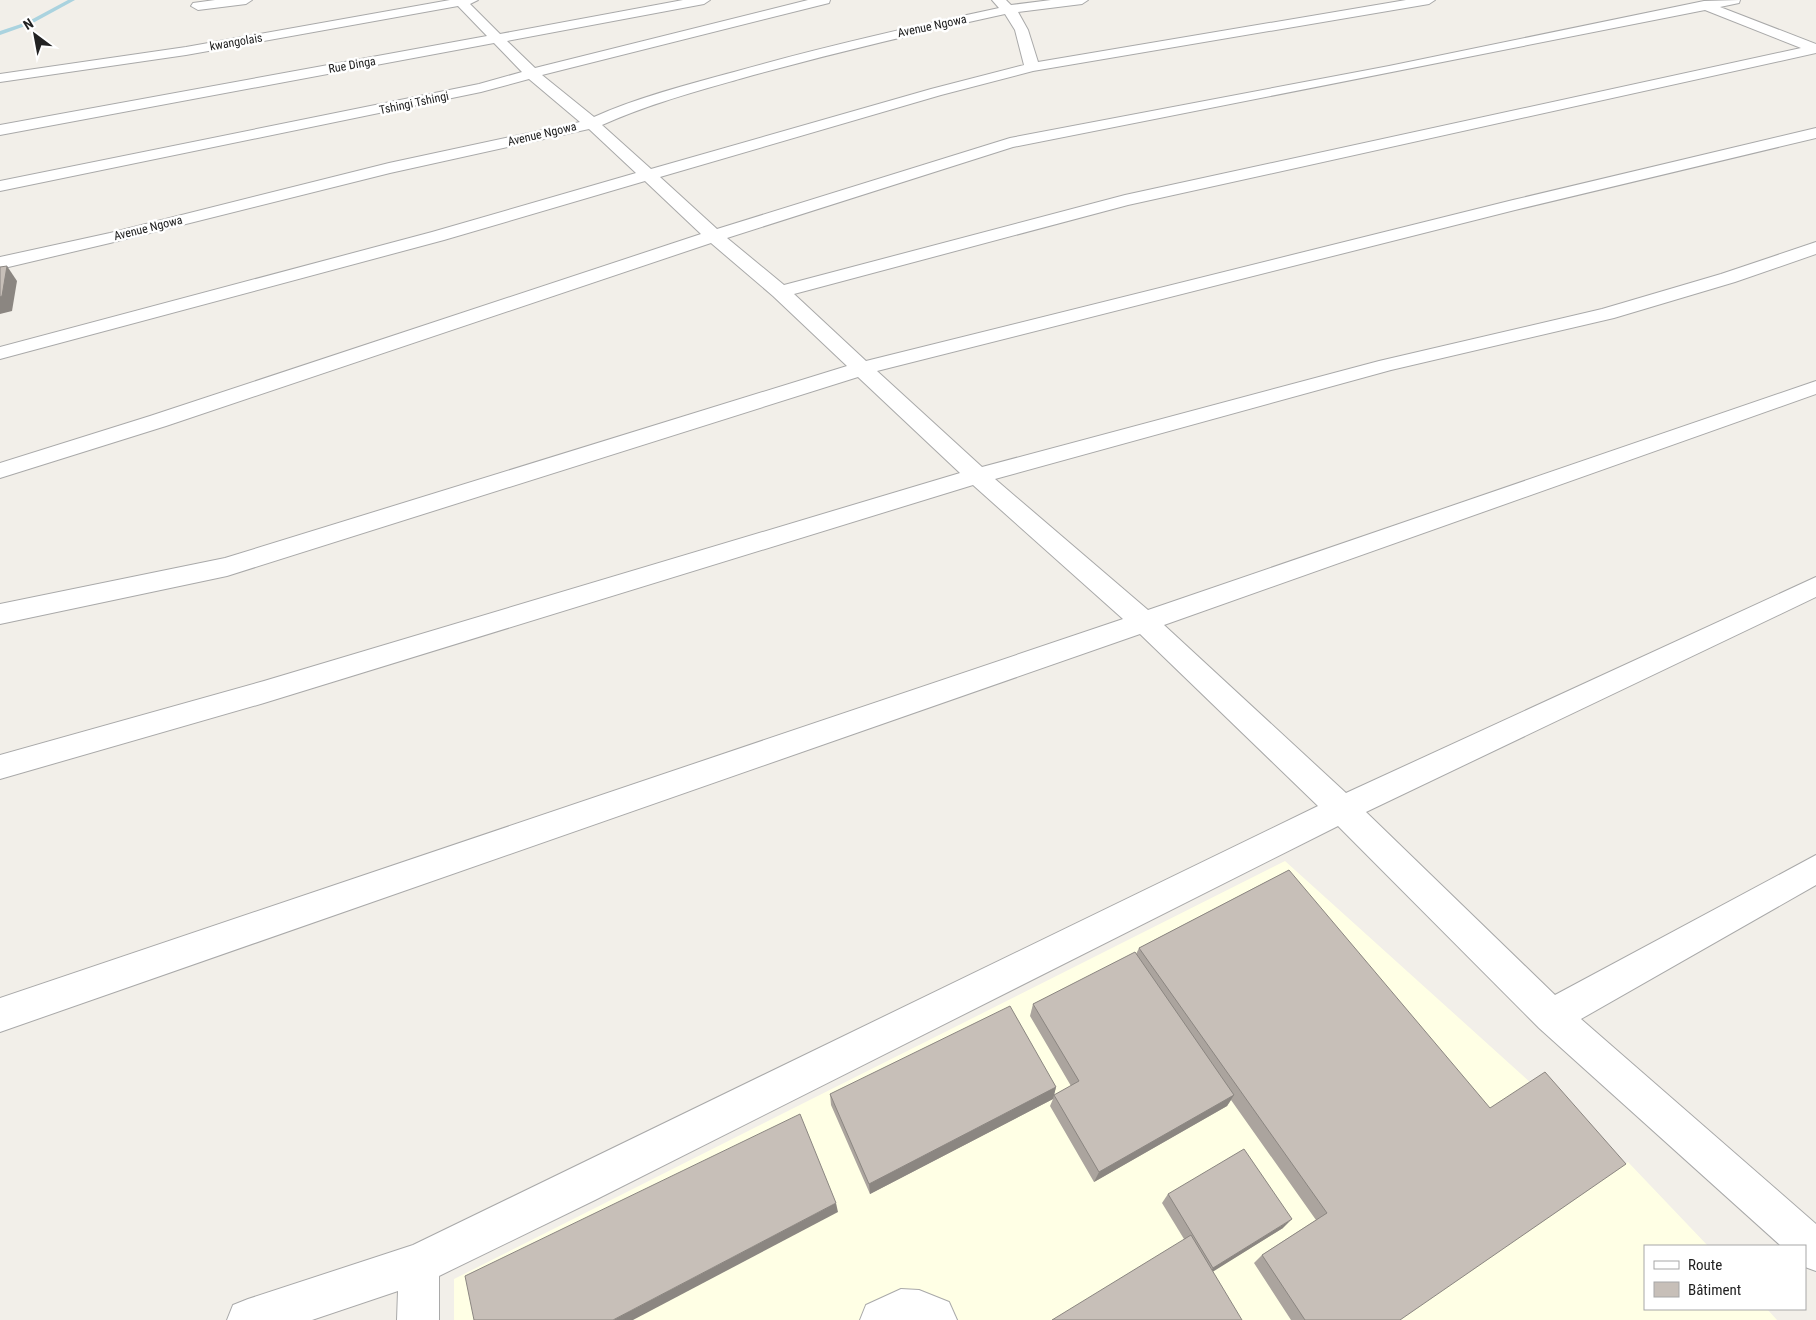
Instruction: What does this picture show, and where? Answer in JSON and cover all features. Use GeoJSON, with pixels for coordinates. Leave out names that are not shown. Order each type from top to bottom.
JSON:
{"type":"FeatureCollection","features":[{"type":"Feature","properties":{"kind":"street"},"geometry":{"type":"LineString","coordinates":[[198,6],[246,0]]}},
{"type":"Feature","properties":{"kind":"street","name":"Rue Dinga"},"geometry":{"type":"LineString","coordinates":[[0,130],[704,0]]}},
{"type":"Feature","properties":{"kind":"street","name":"Tshingi Tshingi"},"geometry":{"type":"LineString","coordinates":[[0,186],[415,103],[489,86],[581,60],[824,0]]}},
{"type":"Feature","properties":{"kind":"street","name":"Avenue Ngowa"},"geometry":{"type":"LineString","coordinates":[[0,263],[110,238],[389,168],[592,124],[636,104],[767,67],[1005,5],[1082,0]]}},
{"type":"Feature","properties":{"kind":"street"},"geometry":{"type":"LineString","coordinates":[[0,352],[438,236],[1032,67],[1428,0]]}},
{"type":"Feature","properties":{"kind":"street"},"geometry":{"type":"LineString","coordinates":[[1691,0],[1816,49]]}},
{"type":"Feature","properties":{"kind":"street"},"geometry":{"type":"LineString","coordinates":[[0,470],[204,406],[714,236],[1010,143],[1389,70],[1734,0]]}},
{"type":"Feature","properties":{"kind":"street"},"geometry":{"type":"LineString","coordinates":[[464,1],[497,39],[532,74],[592,124],[714,236],[780,292],[864,368],[977,476],[1144,622],[1342,809],[1552,1016],[1816,1251]]}},
{"type":"Feature","properties":{"kind":"street","name":"kwangolais"},"geometry":{"type":"LineString","coordinates":[[0,78],[186,51],[464,1]]}},
{"type":"Feature","properties":{"kind":"street"},"geometry":{"type":"LineString","coordinates":[[1005,5],[1025,37],[1032,67]]}},
{"type":"Feature","properties":{"kind":"street"},"geometry":{"type":"LineString","coordinates":[[780,292],[1125,200],[1816,49]]}},
{"type":"Feature","properties":{"kind":"street"},"geometry":{"type":"LineString","coordinates":[[0,614],[227,567],[864,368],[1513,205],[1816,133]]}},
{"type":"Feature","properties":{"kind":"street"},"geometry":{"type":"LineString","coordinates":[[0,767],[264,692],[977,476],[1386,365],[1607,314],[1728,278],[1816,248]]}},
{"type":"Feature","properties":{"kind":"street"},"geometry":{"type":"LineString","coordinates":[[0,1015],[1144,622],[1816,387]]}},
{"type":"Feature","properties":{"kind":"street"},"geometry":{"type":"LineString","coordinates":[[248,1320],[419,1264],[590,1182],[1342,809],[1816,586]]}},
{"type":"Feature","properties":{"kind":"street"},"geometry":{"type":"LineString","coordinates":[[1552,1016],[1816,869]]}},
{"type":"Feature","properties":{"kind":"street"},"geometry":{"type":"LineString","coordinates":[[418,1320],[419,1264]]}},
{"type":"Feature","properties":{"kind":"street"},"geometry":{"type":"LineString","coordinates":[[881,1320],[897,1310],[915,1308],[934,1317],[936,1320]]}},
{"type":"Feature","properties":{"kind":"shaded area"},"geometry":{"type":"Polygon","coordinates":[[[1285,861],[1531,1083],[1610,1174],[1628,1162],[1707,1245],[1644,1245],[1644,1310],[1768,1310],[1777,1320],[454,1320],[454,1279],[1285,861]]]}},
{"type":"Feature","properties":{"kind":"building"},"geometry":{"type":"Polygon","coordinates":[[[7,266],[2,296],[0,297],[0,267],[7,266]]]}},
{"type":"Feature","properties":{"kind":"building"},"geometry":{"type":"Polygon","coordinates":[[[1289,870],[1490,1108],[1545,1072],[1626,1164],[1400,1320],[1305,1320],[1262,1255],[1327,1213],[1139,948],[1289,870]]]}},
{"type":"Feature","properties":{"kind":"building"},"geometry":{"type":"Polygon","coordinates":[[[1135,952],[1234,1095],[1099,1172],[1054,1095],[1079,1081],[1033,1004],[1135,952]]]}},
{"type":"Feature","properties":{"kind":"building"},"geometry":{"type":"Polygon","coordinates":[[[1010,1006],[1056,1087],[869,1184],[830,1094],[1010,1006]]]}},
{"type":"Feature","properties":{"kind":"building"},"geometry":{"type":"Polygon","coordinates":[[[800,1114],[836,1203],[613,1320],[474,1320],[465,1276],[800,1114]]]}},
{"type":"Feature","properties":{"kind":"building"},"geometry":{"type":"Polygon","coordinates":[[[1244,1149],[1292,1219],[1213,1268],[1168,1194],[1244,1149]]]}},
{"type":"Feature","properties":{"kind":"building"},"geometry":{"type":"Polygon","coordinates":[[[1191,1235],[1242,1320],[1052,1320],[1191,1235]]]}},
{"type":"Feature","properties":{"kind":"waterway"},"geometry":{"type":"LineString","coordinates":[[0,33],[29,23],[72,0]]}}]}
